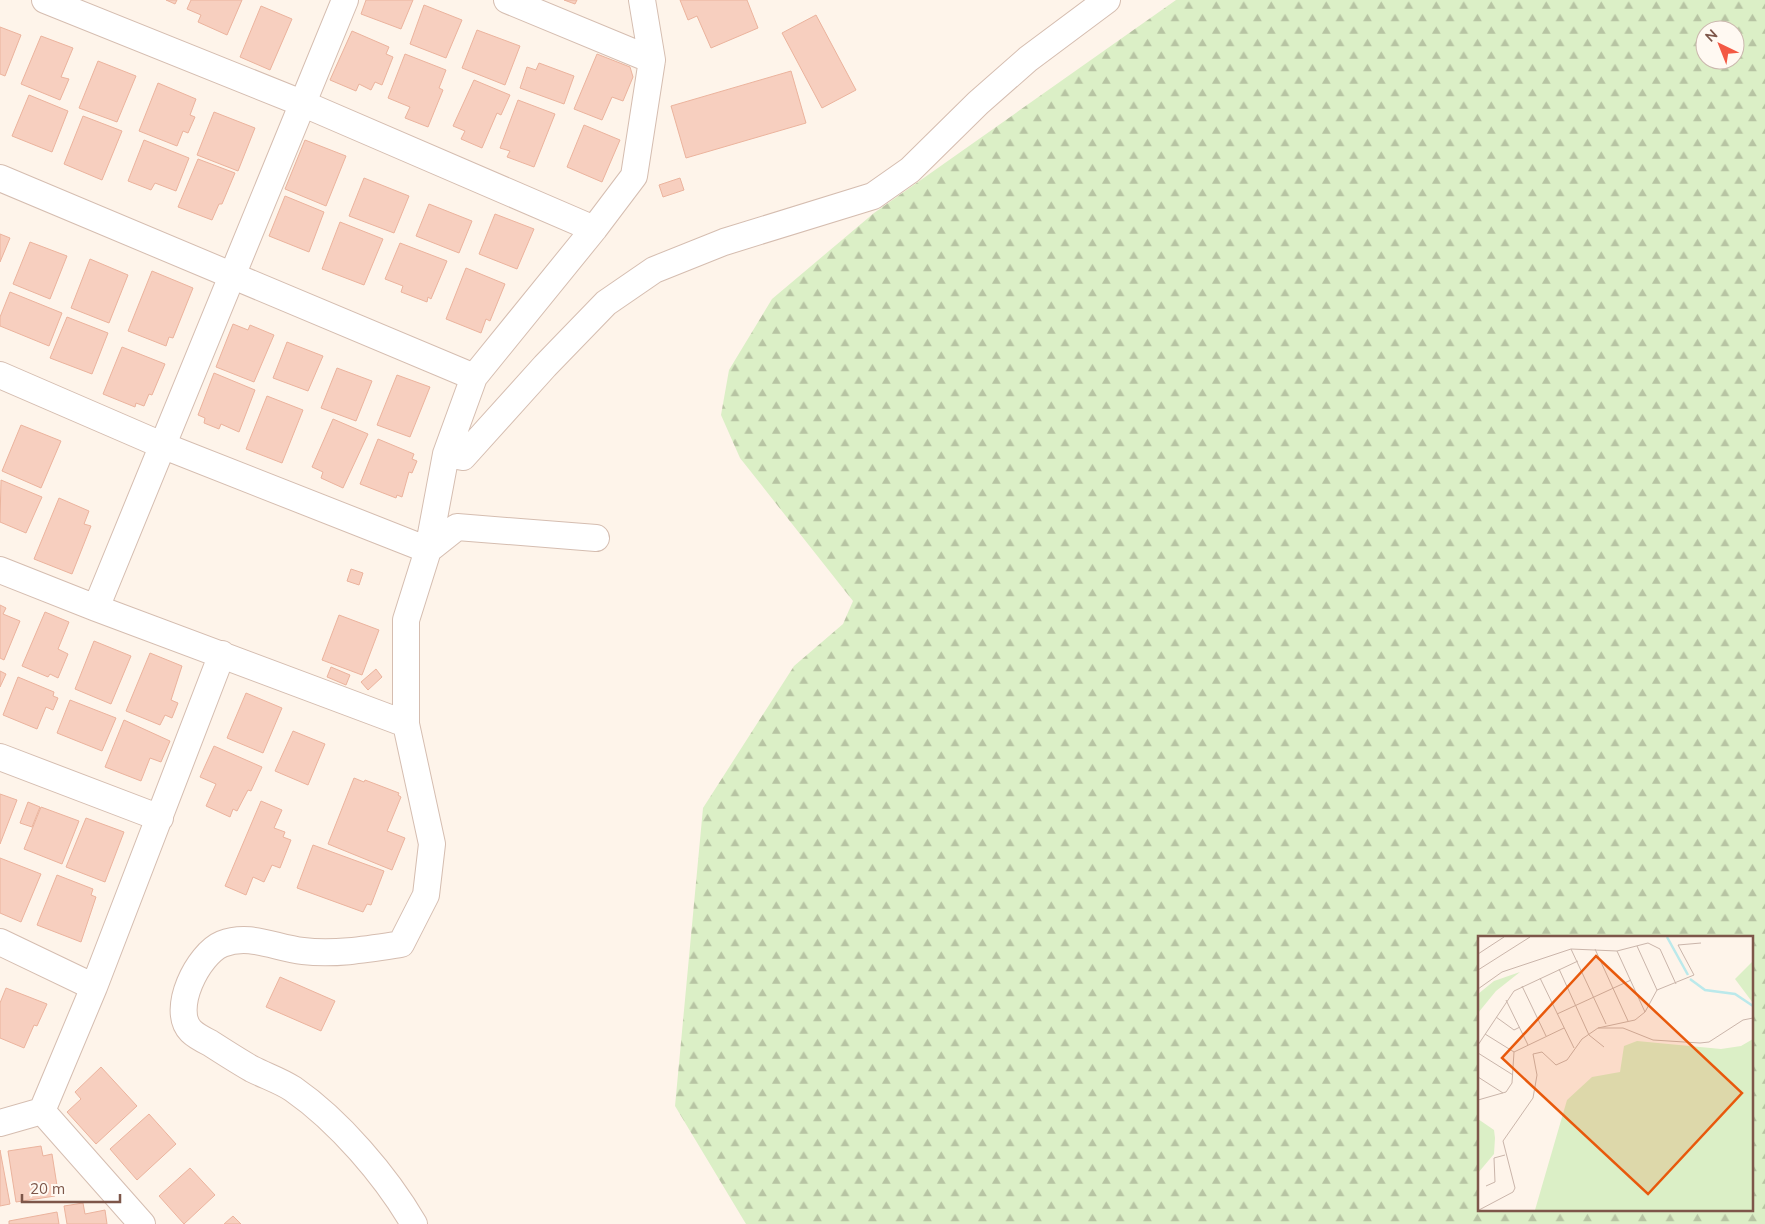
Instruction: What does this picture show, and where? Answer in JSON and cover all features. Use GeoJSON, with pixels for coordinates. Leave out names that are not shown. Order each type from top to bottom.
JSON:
{"type":"FeatureCollection","features":[{"type":"Feature","properties":{"kind":"street"},"geometry":{"type":"LineString","coordinates":[[45,0],[304,104],[594,229]]}},
{"type":"Feature","properties":{"kind":"street"},"geometry":{"type":"LineString","coordinates":[[96,608],[164,446],[345,0]]}},
{"type":"Feature","properties":{"kind":"street"},"geometry":{"type":"LineString","coordinates":[[507,0],[652,60]]}},
{"type":"Feature","properties":{"kind":"street"},"geometry":{"type":"LineString","coordinates":[[414,1224],[404,1207],[373,1167],[330,1120],[292,1089],[251,1068],[190,1031],[183,1012],[185,992],[206,957],[221,945],[251,939],[302,951],[336,952],[401,944],[426,896],[432,844],[406,724],[406,620],[428,550],[446,454],[474,377],[594,229],[634,176],[652,60],[642,0]]}},
{"type":"Feature","properties":{"kind":"street"},"geometry":{"type":"LineString","coordinates":[[446,454],[463,457],[545,366],[606,303],[654,270],[715,245],[828,208],[873,196],[910,170],[978,103],[1028,59],[1107,0]]}},
{"type":"Feature","properties":{"kind":"street"},"geometry":{"type":"LineString","coordinates":[[0,178],[233,274],[474,377]]}},
{"type":"Feature","properties":{"kind":"street"},"geometry":{"type":"LineString","coordinates":[[0,375],[164,446],[428,550]]}},
{"type":"Feature","properties":{"kind":"street"},"geometry":{"type":"LineString","coordinates":[[428,550],[457,527],[596,538]]}},
{"type":"Feature","properties":{"kind":"street"},"geometry":{"type":"LineString","coordinates":[[0,570],[406,724]]}},
{"type":"Feature","properties":{"kind":"street"},"geometry":{"type":"LineString","coordinates":[[42,1111],[94,986],[222,654]]}},
{"type":"Feature","properties":{"kind":"street"},"geometry":{"type":"LineString","coordinates":[[0,757],[160,818]]}},
{"type":"Feature","properties":{"kind":"street"},"geometry":{"type":"LineString","coordinates":[[0,942],[94,986]]}},
{"type":"Feature","properties":{"kind":"street"},"geometry":{"type":"LineString","coordinates":[[0,1123],[42,1111]]}},
{"type":"Feature","properties":{"kind":"street"},"geometry":{"type":"LineString","coordinates":[[42,1111],[142,1224]]}},
{"type":"Feature","properties":{"kind":"green space"},"geometry":{"type":"Polygon","coordinates":[[[1176,0],[1765,0],[1765,1224],[746,1224],[675,1106],[703,808],[794,666],[843,624],[853,601],[740,458],[721,415],[729,370],[772,299],[874,213],[1176,0]]]}},
{"type":"Feature","properties":{"kind":"building"},"geometry":{"type":"Polygon","coordinates":[[[166,0],[177,0],[175,4],[166,0]]]}},
{"type":"Feature","properties":{"kind":"building"},"geometry":{"type":"Polygon","coordinates":[[[191,0],[242,0],[227,35],[198,22],[201,15],[187,9],[191,0]]]}},
{"type":"Feature","properties":{"kind":"building"},"geometry":{"type":"Polygon","coordinates":[[[366,0],[413,0],[401,29],[361,14],[366,0]]]}},
{"type":"Feature","properties":{"kind":"building"},"geometry":{"type":"Polygon","coordinates":[[[564,0],[577,0],[575,4],[564,0]]]}},
{"type":"Feature","properties":{"kind":"building"},"geometry":{"type":"Polygon","coordinates":[[[680,0],[747,0],[758,28],[711,48],[697,16],[688,20],[680,0]]]}},
{"type":"Feature","properties":{"kind":"building"},"geometry":{"type":"Polygon","coordinates":[[[424,5],[462,20],[446,58],[410,44],[424,5]]]}},
{"type":"Feature","properties":{"kind":"building"},"geometry":{"type":"Polygon","coordinates":[[[261,6],[292,19],[270,70],[240,57],[261,6]]]}},
{"type":"Feature","properties":{"kind":"building"},"geometry":{"type":"Polygon","coordinates":[[[816,15],[856,90],[822,108],[782,33],[816,15]]]}},
{"type":"Feature","properties":{"kind":"building"},"geometry":{"type":"Polygon","coordinates":[[[0,27],[21,35],[5,76],[0,74],[0,27]]]}},
{"type":"Feature","properties":{"kind":"building"},"geometry":{"type":"Polygon","coordinates":[[[477,30],[520,46],[505,85],[462,68],[477,30]]]}},
{"type":"Feature","properties":{"kind":"building"},"geometry":{"type":"Polygon","coordinates":[[[352,31],[389,47],[386,54],[393,57],[382,85],[375,82],[371,90],[359,84],[356,91],[330,80],[352,31]]]}},
{"type":"Feature","properties":{"kind":"building"},"geometry":{"type":"Polygon","coordinates":[[[41,36],[73,48],[61,77],[69,79],[60,100],[21,84],[41,36]]]}},
{"type":"Feature","properties":{"kind":"building"},"geometry":{"type":"Polygon","coordinates":[[[405,54],[446,70],[439,88],[443,90],[428,127],[405,118],[410,107],[388,98],[405,54]]]}},
{"type":"Feature","properties":{"kind":"building"},"geometry":{"type":"Polygon","coordinates":[[[597,54],[630,67],[633,77],[623,101],[612,97],[602,120],[574,109],[597,54]]]}},
{"type":"Feature","properties":{"kind":"building"},"geometry":{"type":"Polygon","coordinates":[[[98,61],[136,76],[117,122],[79,108],[98,61]]]}},
{"type":"Feature","properties":{"kind":"building"},"geometry":{"type":"Polygon","coordinates":[[[539,63],[574,76],[564,104],[520,88],[527,67],[536,70],[539,63]]]}},
{"type":"Feature","properties":{"kind":"building"},"geometry":{"type":"Polygon","coordinates":[[[791,71],[806,123],[686,158],[671,106],[791,71]]]}},
{"type":"Feature","properties":{"kind":"building"},"geometry":{"type":"Polygon","coordinates":[[[474,80],[510,95],[501,115],[497,113],[482,148],[461,139],[465,131],[453,126],[474,80]]]}},
{"type":"Feature","properties":{"kind":"building"},"geometry":{"type":"Polygon","coordinates":[[[158,83],[196,99],[190,115],[195,117],[188,133],[183,131],[177,146],[139,131],[158,83]]]}},
{"type":"Feature","properties":{"kind":"building"},"geometry":{"type":"Polygon","coordinates":[[[29,95],[68,111],[52,152],[12,136],[29,95]]]}},
{"type":"Feature","properties":{"kind":"building"},"geometry":{"type":"Polygon","coordinates":[[[518,100],[555,114],[534,167],[507,157],[510,151],[500,148],[518,100]]]}},
{"type":"Feature","properties":{"kind":"building"},"geometry":{"type":"Polygon","coordinates":[[[214,112],[255,128],[238,171],[197,155],[214,112]]]}},
{"type":"Feature","properties":{"kind":"building"},"geometry":{"type":"Polygon","coordinates":[[[83,116],[122,131],[102,180],[64,164],[83,116]]]}},
{"type":"Feature","properties":{"kind":"building"},"geometry":{"type":"Polygon","coordinates":[[[584,125],[620,140],[602,182],[567,167],[584,125]]]}},
{"type":"Feature","properties":{"kind":"building"},"geometry":{"type":"Polygon","coordinates":[[[144,140],[189,158],[176,191],[155,183],[151,190],[128,181],[144,140]]]}},
{"type":"Feature","properties":{"kind":"building"},"geometry":{"type":"Polygon","coordinates":[[[305,140],[346,156],[326,206],[285,189],[305,140]]]}},
{"type":"Feature","properties":{"kind":"building"},"geometry":{"type":"Polygon","coordinates":[[[198,159],[235,173],[222,204],[219,204],[212,220],[178,207],[198,159]]]}},
{"type":"Feature","properties":{"kind":"building"},"geometry":{"type":"Polygon","coordinates":[[[364,178],[409,196],[394,233],[349,216],[364,178]]]}},
{"type":"Feature","properties":{"kind":"building"},"geometry":{"type":"Polygon","coordinates":[[[680,178],[684,190],[663,197],[659,185],[680,178]]]}},
{"type":"Feature","properties":{"kind":"building"},"geometry":{"type":"Polygon","coordinates":[[[285,196],[324,212],[309,252],[269,236],[285,196]]]}},
{"type":"Feature","properties":{"kind":"building"},"geometry":{"type":"Polygon","coordinates":[[[429,204],[472,221],[459,253],[416,236],[429,204]]]}},
{"type":"Feature","properties":{"kind":"building"},"geometry":{"type":"Polygon","coordinates":[[[495,214],[534,229],[517,269],[479,254],[495,214]]]}},
{"type":"Feature","properties":{"kind":"building"},"geometry":{"type":"Polygon","coordinates":[[[340,222],[383,239],[364,285],[322,269],[340,222]]]}},
{"type":"Feature","properties":{"kind":"building"},"geometry":{"type":"Polygon","coordinates":[[[0,234],[10,238],[0,262],[0,234]]]}},
{"type":"Feature","properties":{"kind":"building"},"geometry":{"type":"Polygon","coordinates":[[[30,242],[67,256],[50,299],[13,284],[30,242]]]}},
{"type":"Feature","properties":{"kind":"building"},"geometry":{"type":"Polygon","coordinates":[[[400,243],[447,261],[431,299],[428,297],[427,302],[401,292],[403,286],[385,279],[400,243]]]}},
{"type":"Feature","properties":{"kind":"building"},"geometry":{"type":"Polygon","coordinates":[[[90,259],[128,275],[109,323],[71,308],[90,259]]]}},
{"type":"Feature","properties":{"kind":"building"},"geometry":{"type":"Polygon","coordinates":[[[466,268],[505,284],[490,321],[486,319],[481,333],[446,319],[466,268]]]}},
{"type":"Feature","properties":{"kind":"building"},"geometry":{"type":"Polygon","coordinates":[[[152,271],[193,288],[173,338],[169,337],[166,346],[128,331],[152,271]]]}},
{"type":"Feature","properties":{"kind":"building"},"geometry":{"type":"Polygon","coordinates":[[[10,292],[62,313],[49,346],[0,326],[0,317],[10,292]]]}},
{"type":"Feature","properties":{"kind":"building"},"geometry":{"type":"Polygon","coordinates":[[[67,317],[108,333],[92,374],[50,358],[67,317]]]}},
{"type":"Feature","properties":{"kind":"building"},"geometry":{"type":"Polygon","coordinates":[[[233,324],[248,330],[250,325],[274,335],[254,382],[216,367],[233,324]]]}},
{"type":"Feature","properties":{"kind":"building"},"geometry":{"type":"Polygon","coordinates":[[[287,342],[323,356],[308,391],[273,378],[287,342]]]}},
{"type":"Feature","properties":{"kind":"building"},"geometry":{"type":"Polygon","coordinates":[[[122,347],[165,364],[152,395],[149,394],[144,406],[136,403],[135,407],[103,394],[122,347]]]}},
{"type":"Feature","properties":{"kind":"building"},"geometry":{"type":"Polygon","coordinates":[[[337,368],[372,381],[356,421],[321,408],[337,368]]]}},
{"type":"Feature","properties":{"kind":"building"},"geometry":{"type":"Polygon","coordinates":[[[214,373],[255,390],[239,432],[221,424],[219,429],[204,423],[205,418],[198,415],[214,373]]]}},
{"type":"Feature","properties":{"kind":"building"},"geometry":{"type":"Polygon","coordinates":[[[397,375],[430,387],[410,437],[377,425],[397,375]]]}},
{"type":"Feature","properties":{"kind":"building"},"geometry":{"type":"Polygon","coordinates":[[[267,396],[303,410],[282,463],[246,449],[267,396]]]}},
{"type":"Feature","properties":{"kind":"building"},"geometry":{"type":"Polygon","coordinates":[[[333,419],[368,434],[343,488],[321,478],[323,472],[312,467],[333,419]]]}},
{"type":"Feature","properties":{"kind":"building"},"geometry":{"type":"Polygon","coordinates":[[[21,425],[61,441],[41,488],[2,471],[21,425]]]}},
{"type":"Feature","properties":{"kind":"building"},"geometry":{"type":"Polygon","coordinates":[[[378,439],[414,454],[412,459],[417,461],[412,473],[409,472],[402,497],[397,495],[396,498],[360,484],[378,439]]]}},
{"type":"Feature","properties":{"kind":"building"},"geometry":{"type":"Polygon","coordinates":[[[1,480],[42,497],[26,533],[0,522],[1,480]]]}},
{"type":"Feature","properties":{"kind":"building"},"geometry":{"type":"Polygon","coordinates":[[[59,498],[89,511],[84,524],[91,526],[72,574],[34,559],[59,498]]]}},
{"type":"Feature","properties":{"kind":"building"},"geometry":{"type":"Polygon","coordinates":[[[351,569],[363,573],[359,585],[347,581],[351,569]]]}},
{"type":"Feature","properties":{"kind":"building"},"geometry":{"type":"Polygon","coordinates":[[[0,605],[6,608],[3,614],[20,621],[4,660],[0,658],[0,605]]]}},
{"type":"Feature","properties":{"kind":"building"},"geometry":{"type":"Polygon","coordinates":[[[45,612],[69,622],[58,649],[68,654],[58,678],[50,674],[48,677],[22,666],[45,612]]]}},
{"type":"Feature","properties":{"kind":"building"},"geometry":{"type":"Polygon","coordinates":[[[339,615],[379,630],[362,675],[322,660],[339,615]]]}},
{"type":"Feature","properties":{"kind":"building"},"geometry":{"type":"Polygon","coordinates":[[[94,641],[131,656],[111,704],[75,689],[94,641]]]}},
{"type":"Feature","properties":{"kind":"building"},"geometry":{"type":"Polygon","coordinates":[[[150,653],[182,666],[171,700],[178,703],[172,718],[165,715],[160,725],[126,711],[150,653]]]}},
{"type":"Feature","properties":{"kind":"building"},"geometry":{"type":"Polygon","coordinates":[[[331,667],[350,675],[346,685],[327,677],[331,667]]]}},
{"type":"Feature","properties":{"kind":"building"},"geometry":{"type":"Polygon","coordinates":[[[376,669],[382,677],[368,690],[361,682],[376,669]]]}},
{"type":"Feature","properties":{"kind":"building"},"geometry":{"type":"Polygon","coordinates":[[[0,671],[6,674],[0,687],[0,671]]]}},
{"type":"Feature","properties":{"kind":"building"},"geometry":{"type":"Polygon","coordinates":[[[18,677],[54,692],[53,696],[58,698],[53,710],[46,707],[37,729],[3,715],[18,677]]]}},
{"type":"Feature","properties":{"kind":"building"},"geometry":{"type":"Polygon","coordinates":[[[246,693],[282,708],[263,753],[227,738],[246,693]]]}},
{"type":"Feature","properties":{"kind":"building"},"geometry":{"type":"Polygon","coordinates":[[[70,700],[116,718],[102,751],[57,733],[70,700]]]}},
{"type":"Feature","properties":{"kind":"building"},"geometry":{"type":"Polygon","coordinates":[[[124,720],[170,741],[161,762],[150,758],[141,781],[105,767],[124,720]]]}},
{"type":"Feature","properties":{"kind":"building"},"geometry":{"type":"Polygon","coordinates":[[[293,731],[325,744],[308,785],[275,771],[293,731]]]}},
{"type":"Feature","properties":{"kind":"building"},"geometry":{"type":"Polygon","coordinates":[[[214,746],[262,767],[251,791],[248,790],[237,811],[233,809],[230,817],[206,806],[216,784],[200,777],[214,746]]]}},
{"type":"Feature","properties":{"kind":"building"},"geometry":{"type":"Polygon","coordinates":[[[354,778],[364,782],[365,780],[399,793],[398,795],[401,797],[387,831],[405,838],[392,870],[328,844],[354,778]]]}},
{"type":"Feature","properties":{"kind":"building"},"geometry":{"type":"Polygon","coordinates":[[[0,794],[17,800],[0,844],[0,794]]]}},
{"type":"Feature","properties":{"kind":"building"},"geometry":{"type":"Polygon","coordinates":[[[261,801],[282,810],[274,828],[285,832],[283,837],[291,840],[280,868],[272,865],[264,882],[253,877],[246,895],[225,886],[261,801]]]}},
{"type":"Feature","properties":{"kind":"building"},"geometry":{"type":"Polygon","coordinates":[[[28,802],[40,807],[32,827],[20,823],[28,802]]]}},
{"type":"Feature","properties":{"kind":"building"},"geometry":{"type":"Polygon","coordinates":[[[41,807],[79,821],[62,864],[24,849],[41,807]]]}},
{"type":"Feature","properties":{"kind":"building"},"geometry":{"type":"Polygon","coordinates":[[[86,818],[124,832],[105,882],[66,867],[86,818]]]}},
{"type":"Feature","properties":{"kind":"building"},"geometry":{"type":"Polygon","coordinates":[[[313,845],[384,871],[371,905],[367,904],[363,912],[297,888],[313,845]]]}},
{"type":"Feature","properties":{"kind":"building"},"geometry":{"type":"Polygon","coordinates":[[[0,858],[41,874],[21,922],[0,913],[0,858]]]}},
{"type":"Feature","properties":{"kind":"building"},"geometry":{"type":"Polygon","coordinates":[[[57,875],[93,889],[91,895],[96,897],[81,942],[37,925],[57,875]]]}},
{"type":"Feature","properties":{"kind":"building"},"geometry":{"type":"Polygon","coordinates":[[[280,977],[335,1001],[321,1031],[266,1007],[280,977]]]}},
{"type":"Feature","properties":{"kind":"building"},"geometry":{"type":"Polygon","coordinates":[[[6,988],[47,1004],[37,1026],[34,1025],[24,1048],[0,1038],[0,1003],[6,988]]]}},
{"type":"Feature","properties":{"kind":"building"},"geometry":{"type":"Polygon","coordinates":[[[101,1067],[137,1106],[96,1144],[67,1112],[81,1099],[75,1092],[101,1067]]]}},
{"type":"Feature","properties":{"kind":"building"},"geometry":{"type":"Polygon","coordinates":[[[149,1114],[176,1144],[137,1180],[110,1149],[149,1114]]]}},
{"type":"Feature","properties":{"kind":"building"},"geometry":{"type":"Polygon","coordinates":[[[41,1146],[43,1156],[52,1154],[58,1192],[55,1196],[16,1202],[8,1151],[41,1146]]]}},
{"type":"Feature","properties":{"kind":"building"},"geometry":{"type":"Polygon","coordinates":[[[0,1150],[10,1204],[0,1206],[0,1150]]]}},
{"type":"Feature","properties":{"kind":"building"},"geometry":{"type":"Polygon","coordinates":[[[190,1168],[215,1195],[184,1224],[159,1196],[190,1168]]]}},
{"type":"Feature","properties":{"kind":"building"},"geometry":{"type":"Polygon","coordinates":[[[83,1203],[85,1214],[105,1210],[107,1224],[67,1224],[64,1206],[83,1203]]]}},
{"type":"Feature","properties":{"kind":"building"},"geometry":{"type":"Polygon","coordinates":[[[57,1212],[59,1224],[9,1224],[9,1221],[57,1212]]]}},
{"type":"Feature","properties":{"kind":"building"},"geometry":{"type":"Polygon","coordinates":[[[233,1216],[241,1224],[224,1224],[233,1216]]]}}]}
